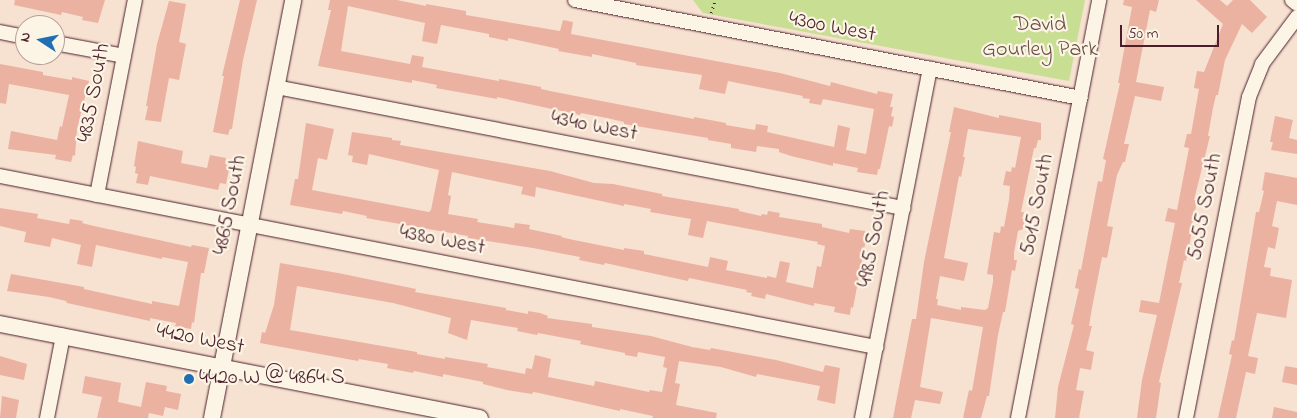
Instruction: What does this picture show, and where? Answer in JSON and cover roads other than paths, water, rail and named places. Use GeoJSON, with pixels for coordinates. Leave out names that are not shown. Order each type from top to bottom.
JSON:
{"type":"FeatureCollection","features":[{"type":"Feature","properties":{"kind":"street","name":"4835 South"},"geometry":{"type":"LineString","coordinates":[[97,195],[135,0]]}},
{"type":"Feature","properties":{"kind":"street","name":"4865 South"},"geometry":{"type":"LineString","coordinates":[[212,418],[294,0]]}},
{"type":"Feature","properties":{"kind":"street","name":"4300 West"},"geometry":{"type":"LineString","coordinates":[[575,0],[1081,98]]}},
{"type":"Feature","properties":{"kind":"street","name":"5015 South"},"geometry":{"type":"LineString","coordinates":[[1018,418],[1100,0]]}},
{"type":"Feature","properties":{"kind":"street"},"geometry":{"type":"LineString","coordinates":[[1292,0],[1297,4]]}},
{"type":"Feature","properties":{"kind":"street","name":"5055 South"},"geometry":{"type":"LineString","coordinates":[[1186,418],[1249,97],[1262,64],[1297,17]]}},
{"type":"Feature","properties":{"kind":"street"},"geometry":{"type":"LineString","coordinates":[[0,32],[15,35]]}},
{"type":"Feature","properties":{"kind":"street"},"geometry":{"type":"LineString","coordinates":[[65,45],[124,56]]}},
{"type":"Feature","properties":{"kind":"street","name":"4985 South"},"geometry":{"type":"LineString","coordinates":[[862,418],[930,69]]}},
{"type":"Feature","properties":{"kind":"street","name":"4340 West"},"geometry":{"type":"LineString","coordinates":[[276,87],[903,208]]}},
{"type":"Feature","properties":{"kind":"street","name":"4380 West"},"geometry":{"type":"LineString","coordinates":[[0,176],[876,347]]}},
{"type":"Feature","properties":{"kind":"street","name":"4420 West"},"geometry":{"type":"LineString","coordinates":[[0,324],[480,418]]}},
{"type":"Feature","properties":{"kind":"street"},"geometry":{"type":"LineString","coordinates":[[47,418],[63,336]]}},
{"type":"Feature","properties":{"kind":"place","name":"4420 W @ 4864 S"},"geometry":{"type":"Point","coordinates":[189,379]}},
{"type":"Feature","properties":{"kind":"park label","name":"David Gourley Park"},"geometry":{"type":"Point","coordinates":[1040,38]}}]}
